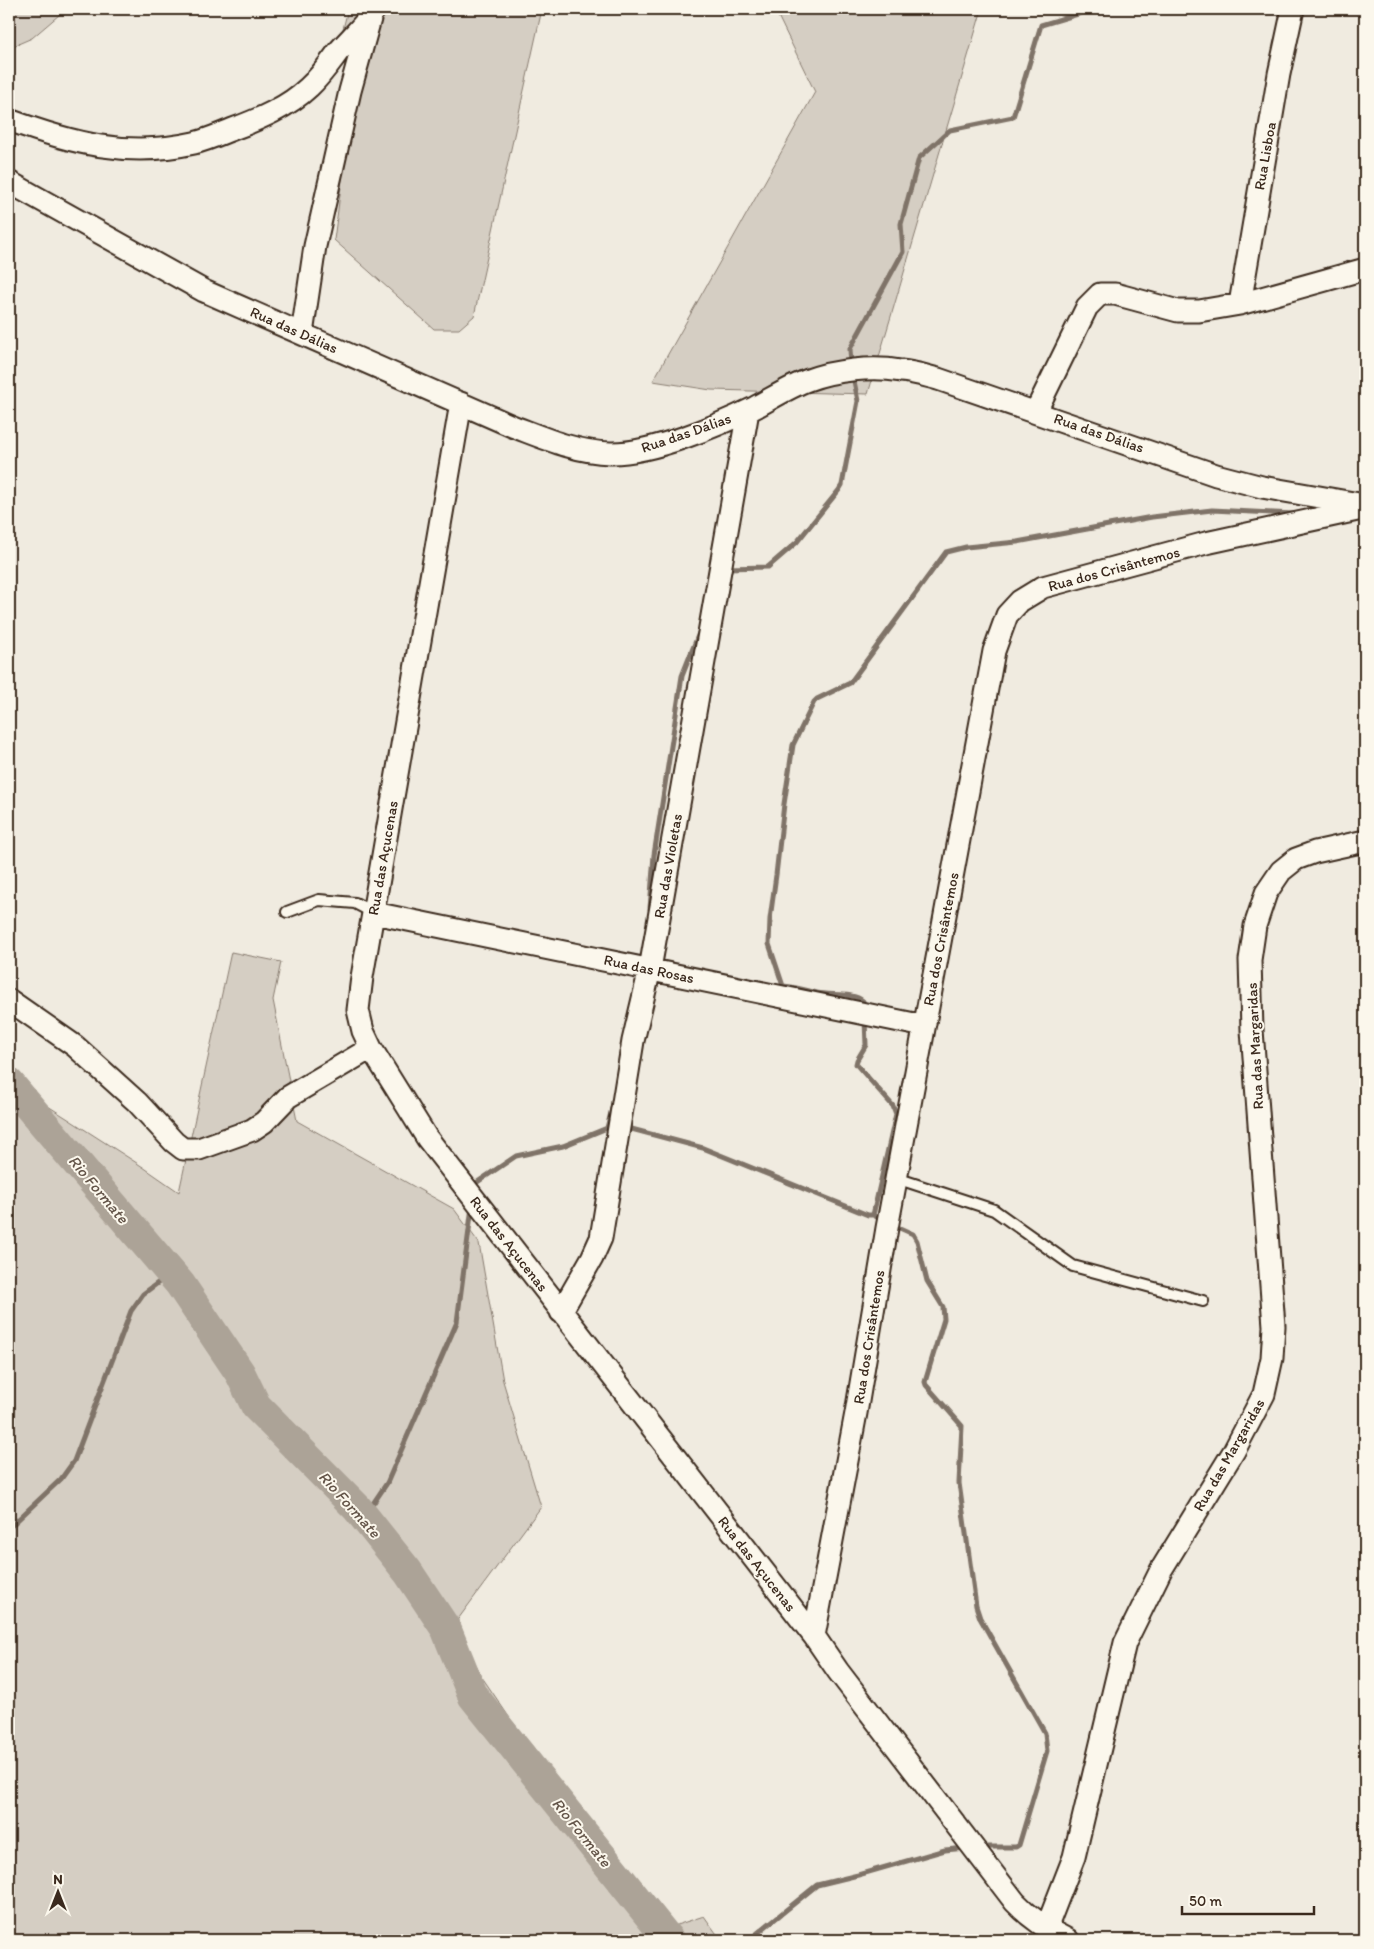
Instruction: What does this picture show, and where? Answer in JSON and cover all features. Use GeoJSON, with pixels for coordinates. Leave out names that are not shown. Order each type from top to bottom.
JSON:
{"type":"FeatureCollection","features":[{"type":"Feature","properties":{"kind":"street","name":"Rua Lisboa"},"geometry":{"type":"LineString","coordinates":[[1240,304],[1279,74],[1293,9]]}},
{"type":"Feature","properties":{"kind":"street"},"geometry":{"type":"LineString","coordinates":[[9,120],[50,136],[105,147],[159,148],[196,142],[252,122],[288,104],[310,87],[373,12]]}},
{"type":"Feature","properties":{"kind":"street"},"geometry":{"type":"LineString","coordinates":[[302,334],[315,246],[350,91],[373,12]]}},
{"type":"Feature","properties":{"kind":"street","name":"Rua das Dálias"},"geometry":{"type":"LineString","coordinates":[[9,182],[204,292],[461,403],[558,443],[586,451],[611,453],[635,450],[677,439],[748,411],[808,380],[866,369],[901,370],[938,379],[1036,411],[1216,475],[1262,487],[1365,507]]}},
{"type":"Feature","properties":{"kind":"street"},"geometry":{"type":"LineString","coordinates":[[1036,411],[1086,307],[1100,294],[1115,294],[1178,312],[1199,311],[1240,304],[1365,270]]}},
{"type":"Feature","properties":{"kind":"street","name":"Rua das Açucenas"},"geometry":{"type":"LineString","coordinates":[[461,403],[358,1010],[363,1032],[427,1138],[814,1636],[838,1671],[1015,1902],[1027,1915],[1046,1929],[1068,1940]]}},
{"type":"Feature","properties":{"kind":"street","name":"Rua das Violetas"},"geometry":{"type":"LineString","coordinates":[[561,1312],[592,1258],[601,1238],[633,1042],[650,969],[748,411]]}},
{"type":"Feature","properties":{"kind":"street","name":"Rua dos Crisântemos"},"geometry":{"type":"LineString","coordinates":[[814,1636],[856,1413],[896,1178],[994,651],[1006,615],[1020,601],[1043,587],[1206,543],[1365,507]]}},
{"type":"Feature","properties":{"kind":"street","name":"Rua das Margaridas"},"geometry":{"type":"LineString","coordinates":[[1046,1929],[1074,1857],[1125,1644],[1161,1570],[1234,1451],[1264,1394],[1272,1358],[1274,1326],[1252,1030],[1250,960],[1255,926],[1266,893],[1281,871],[1296,860],[1315,852],[1365,841]]}},
{"type":"Feature","properties":{"kind":"street","name":"Rua das Rosas"},"geometry":{"type":"LineString","coordinates":[[374,913],[924,1026]]}},
{"type":"Feature","properties":{"kind":"street"},"geometry":{"type":"LineString","coordinates":[[9,1000],[75,1046],[137,1102],[174,1142],[183,1149],[200,1149],[252,1130],[264,1122],[288,1097],[371,1048]]}},
{"type":"Feature","properties":{"kind":"lane"},"geometry":{"type":"LineString","coordinates":[[287,912],[319,900],[355,903],[374,913]]}},
{"type":"Feature","properties":{"kind":"lane"},"geometry":{"type":"LineString","coordinates":[[896,1178],[994,1210],[1073,1266],[1203,1301]]}},
{"type":"Feature","properties":{"kind":"shaded area"},"geometry":{"type":"Polygon","coordinates":[[[9,9],[66,9],[32,38],[9,48],[9,9]]]}},
{"type":"Feature","properties":{"kind":"shaded area"},"geometry":{"type":"Polygon","coordinates":[[[348,9],[542,9],[474,316],[459,329],[434,329],[334,240],[361,34],[343,29],[348,9]]]}},
{"type":"Feature","properties":{"kind":"shaded area"},"geometry":{"type":"Polygon","coordinates":[[[761,9],[982,9],[868,394],[711,390],[653,381],[815,92],[778,16],[761,9]]]}},
{"type":"Feature","properties":{"kind":"shaded area"},"geometry":{"type":"Polygon","coordinates":[[[231,952],[281,962],[273,1000],[297,1121],[454,1209],[479,1243],[503,1381],[541,1507],[450,1630],[655,1932],[704,1916],[721,1940],[9,1940],[9,1081],[179,1192],[231,952]]]}},
{"type":"Feature","properties":{"kind":"waterway"},"geometry":{"type":"LineString","coordinates":[[851,365],[850,349],[903,252],[901,224],[919,158],[950,130],[1013,117],[1041,25],[1089,9]]}},
{"type":"Feature","properties":{"kind":"waterway"},"geometry":{"type":"LineString","coordinates":[[726,568],[768,567],[797,542],[839,490],[842,485],[858,401],[853,376]]}},
{"type":"Feature","properties":{"kind":"waterway"},"geometry":{"type":"LineString","coordinates":[[864,1009],[863,1001],[854,996],[823,994],[783,986],[769,944],[770,919],[793,745],[814,702],[850,683],[946,552],[966,547],[1017,542],[1152,517],[1212,510],[1294,514]]}},
{"type":"Feature","properties":{"kind":"waterway"},"geometry":{"type":"LineString","coordinates":[[650,909],[654,855],[682,676],[699,633]]}},
{"type":"Feature","properties":{"kind":"waterway"},"geometry":{"type":"LineString","coordinates":[[865,1020],[866,1045],[856,1064],[893,1106],[896,1114],[873,1215]]}},
{"type":"Feature","properties":{"kind":"waterway","name":"Rio Formate"},"geometry":{"type":"LineString","coordinates":[[9,1083],[180,1284],[240,1373],[256,1406],[357,1508],[408,1572],[446,1629],[473,1696],[669,1940]]}},
{"type":"Feature","properties":{"kind":"waterway"},"geometry":{"type":"LineString","coordinates":[[607,1128],[612,1109]]}},
{"type":"Feature","properties":{"kind":"waterway"},"geometry":{"type":"LineString","coordinates":[[474,1189],[476,1183],[516,1156],[563,1146],[613,1127]]}},
{"type":"Feature","properties":{"kind":"waterway"},"geometry":{"type":"LineString","coordinates":[[624,1127],[703,1148],[883,1220]]}},
{"type":"Feature","properties":{"kind":"waterway"},"geometry":{"type":"LineString","coordinates":[[364,1517],[387,1483],[457,1322],[472,1207]]}},
{"type":"Feature","properties":{"kind":"waterway"},"geometry":{"type":"LineString","coordinates":[[893,1225],[913,1234],[917,1241],[927,1281],[943,1307],[944,1319],[925,1382],[962,1426],[959,1483],[976,1606],[980,1618],[1045,1733],[1047,1751],[1019,1845],[1016,1847],[980,1847]]}},
{"type":"Feature","properties":{"kind":"waterway"},"geometry":{"type":"LineString","coordinates":[[9,1528],[61,1479],[74,1461],[131,1311],[143,1294],[171,1273]]}},
{"type":"Feature","properties":{"kind":"waterway"},"geometry":{"type":"LineString","coordinates":[[749,1940],[817,1885],[945,1850],[966,1848]]}}]}
